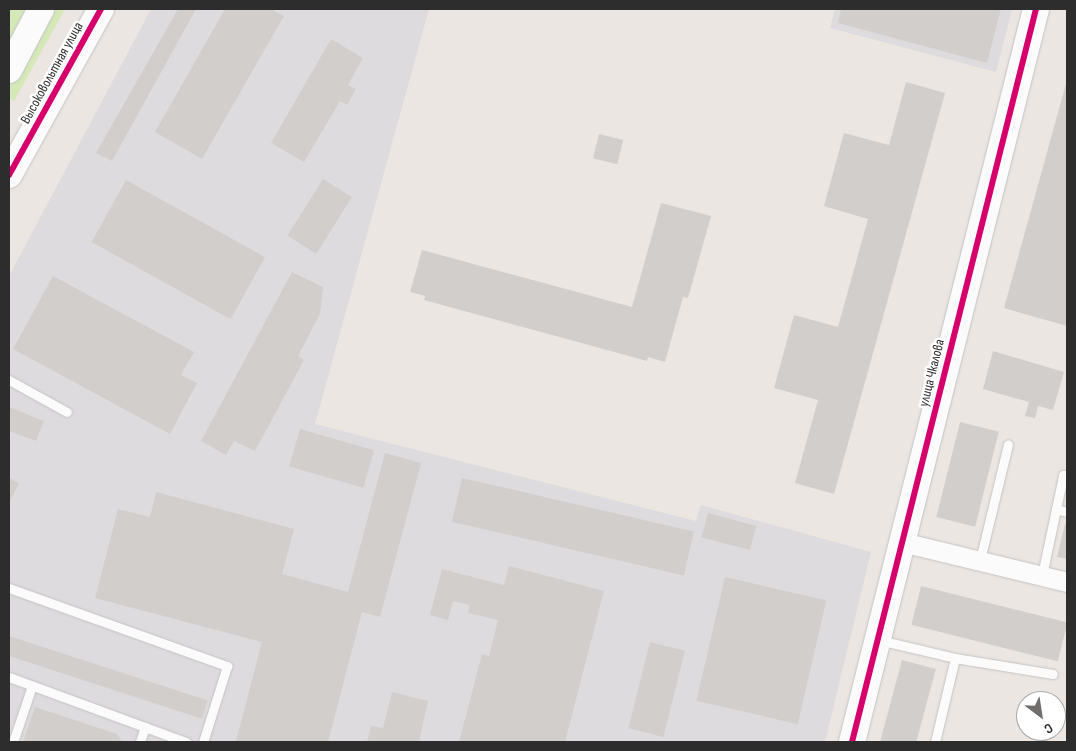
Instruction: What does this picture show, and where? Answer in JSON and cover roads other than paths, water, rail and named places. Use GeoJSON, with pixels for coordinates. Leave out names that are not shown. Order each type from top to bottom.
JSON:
{"type":"FeatureCollection","features":[{"type":"Feature","properties":{"kind":"street"},"geometry":{"type":"LineString","coordinates":[[9,70],[41,9]]}},
{"type":"Feature","properties":{"kind":"street","name":"Высоковольтная улица"},"geometry":{"type":"LineString","coordinates":[[9,175],[101,9]]}},
{"type":"Feature","properties":{"kind":"street","name":"улица Чкалова"},"geometry":{"type":"LineString","coordinates":[[852,742],[1036,9]]}},
{"type":"Feature","properties":{"kind":"street"},"geometry":{"type":"LineString","coordinates":[[902,542],[1067,582]]}},
{"type":"Feature","properties":{"kind":"lane"},"geometry":{"type":"LineString","coordinates":[[9,380],[67,412]]}},
{"type":"Feature","properties":{"kind":"lane"},"geometry":{"type":"LineString","coordinates":[[980,560],[1008,444]]}},
{"type":"Feature","properties":{"kind":"lane"},"geometry":{"type":"LineString","coordinates":[[1042,576],[1063,475],[1067,476]]}},
{"type":"Feature","properties":{"kind":"lane"},"geometry":{"type":"LineString","coordinates":[[1056,509],[1067,512]]}},
{"type":"Feature","properties":{"kind":"lane"},"geometry":{"type":"LineString","coordinates":[[9,588],[226,666],[203,742]]}},
{"type":"Feature","properties":{"kind":"lane"},"geometry":{"type":"LineString","coordinates":[[878,639],[955,658],[1053,674]]}},
{"type":"Feature","properties":{"kind":"lane"},"geometry":{"type":"LineString","coordinates":[[935,742],[955,658]]}},
{"type":"Feature","properties":{"kind":"lane"},"geometry":{"type":"LineString","coordinates":[[9,677],[186,742]]}},
{"type":"Feature","properties":{"kind":"lane"},"geometry":{"type":"LineString","coordinates":[[13,742],[32,686]]}},
{"type":"Feature","properties":{"kind":"lane"},"geometry":{"type":"LineString","coordinates":[[140,742],[145,727]]}}]}
